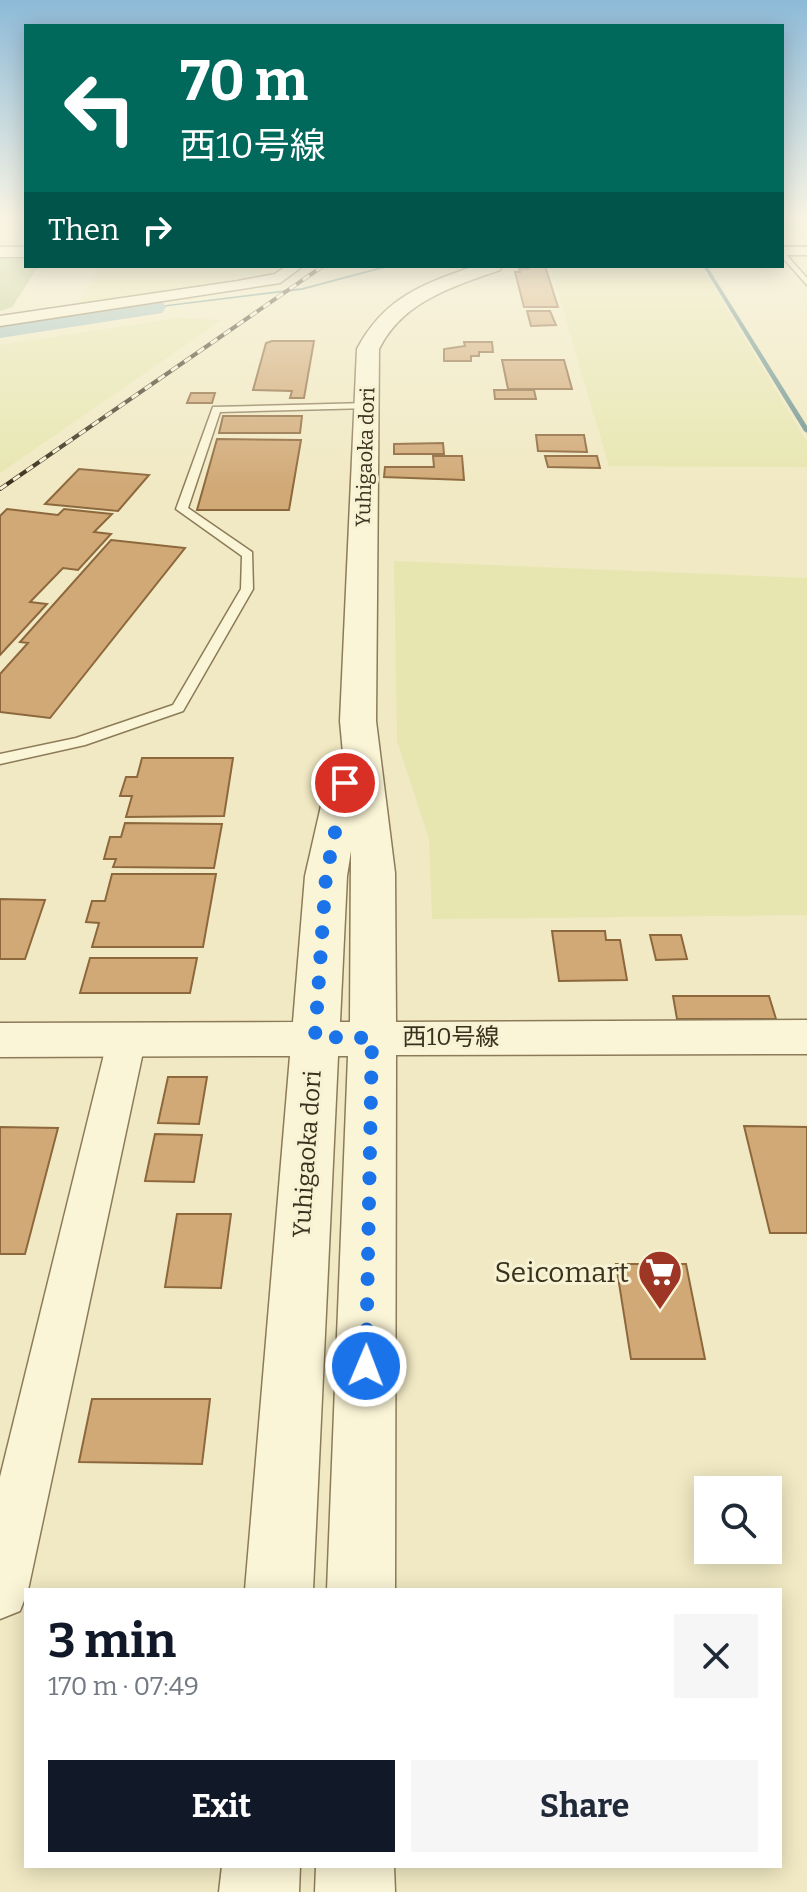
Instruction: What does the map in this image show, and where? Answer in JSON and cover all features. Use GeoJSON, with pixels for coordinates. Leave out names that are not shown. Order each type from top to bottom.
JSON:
{"type":"FeatureCollection","features":[{"type":"Feature","properties":{"kind":"street"},"geometry":{"type":"LineString","coordinates":[[0,321],[80,309]]}},
{"type":"Feature","properties":{"kind":"street","name":"Yuhigaoka dori"},"geometry":{"type":"LineString","coordinates":[[361,1588],[374,873],[358,721],[368,349],[383,320],[398,309]]}},
{"type":"Feature","properties":{"kind":"street","name":"Yuhigaoka dori"},"geometry":{"type":"LineString","coordinates":[[279,1588],[326,876],[358,721]]}},
{"type":"Feature","properties":{"kind":"street","name":"西10号線"},"geometry":{"type":"LineString","coordinates":[[0,1040],[807,1037]]}},
{"type":"Feature","properties":{"kind":"street"},"geometry":{"type":"LineString","coordinates":[[0,1591],[127,1038]]}},
{"type":"Feature","properties":{"kind":"street"},"geometry":{"type":"LineString","coordinates":[[259,1892],[261,1868]]}},
{"type":"Feature","properties":{"kind":"street"},"geometry":{"type":"LineString","coordinates":[[355,1868],[355,1892]]}},
{"type":"Feature","properties":{"kind":"lane"},"geometry":{"type":"LineString","coordinates":[[0,759],[80,742],[178,708],[247,589],[248,555],[182,509],[216,409],[367,406]]}},
{"type":"Feature","properties":{"kind":"green space"},"geometry":{"type":"Polygon","coordinates":[[[563,309],[727,309],[807,442],[807,467],[609,466],[563,309]]]}},
{"type":"Feature","properties":{"kind":"green space"},"geometry":{"type":"Polygon","coordinates":[[[178,318],[222,320],[0,473],[0,345],[178,318]]]}},
{"type":"Feature","properties":{"kind":"green space"},"geometry":{"type":"Polygon","coordinates":[[[394,561],[807,578],[807,915],[432,919],[429,839],[397,741],[394,561]]]}},
{"type":"Feature","properties":{"kind":"building"},"geometry":{"type":"Polygon","coordinates":[[[527,311],[550,311],[556,325],[531,326],[527,311]]]}},
{"type":"Feature","properties":{"kind":"building"},"geometry":{"type":"Polygon","coordinates":[[[314,341],[304,398],[290,398],[292,391],[253,390],[266,343],[314,341]]]}},
{"type":"Feature","properties":{"kind":"building"},"geometry":{"type":"Polygon","coordinates":[[[464,342],[492,342],[493,352],[479,352],[479,356],[471,356],[471,361],[444,361],[444,349],[465,346],[464,342]]]}},
{"type":"Feature","properties":{"kind":"building"},"geometry":{"type":"Polygon","coordinates":[[[502,360],[564,360],[572,389],[508,389],[502,360]]]}},
{"type":"Feature","properties":{"kind":"building"},"geometry":{"type":"Polygon","coordinates":[[[494,390],[534,390],[536,399],[495,399],[494,390]]]}},
{"type":"Feature","properties":{"kind":"building"},"geometry":{"type":"Polygon","coordinates":[[[191,393],[215,393],[212,403],[187,403],[191,393]]]}},
{"type":"Feature","properties":{"kind":"building"},"geometry":{"type":"Polygon","coordinates":[[[223,416],[302,416],[300,433],[219,433],[223,416]]]}},
{"type":"Feature","properties":{"kind":"building"},"geometry":{"type":"Polygon","coordinates":[[[536,435],[584,435],[587,452],[538,451],[536,435]]]}},
{"type":"Feature","properties":{"kind":"building"},"geometry":{"type":"Polygon","coordinates":[[[217,439],[301,440],[289,510],[197,510],[217,439]]]}},
{"type":"Feature","properties":{"kind":"building"},"geometry":{"type":"Polygon","coordinates":[[[443,443],[444,454],[394,454],[394,444],[443,443]]]}},
{"type":"Feature","properties":{"kind":"building"},"geometry":{"type":"Polygon","coordinates":[[[433,456],[462,456],[464,480],[384,477],[385,467],[434,467],[433,456]]]}},
{"type":"Feature","properties":{"kind":"building"},"geometry":{"type":"Polygon","coordinates":[[[545,456],[597,456],[600,468],[548,467],[545,456]]]}},
{"type":"Feature","properties":{"kind":"building"},"geometry":{"type":"Polygon","coordinates":[[[79,469],[149,475],[118,511],[45,504],[79,469]]]}},
{"type":"Feature","properties":{"kind":"building"},"geometry":{"type":"Polygon","coordinates":[[[7,509],[58,515],[64,509],[112,514],[94,532],[111,534],[78,570],[63,568],[30,602],[47,604],[0,655],[0,516],[7,509]]]}},
{"type":"Feature","properties":{"kind":"building"},"geometry":{"type":"Polygon","coordinates":[[[111,540],[185,548],[50,718],[0,712],[0,674],[28,643],[20,642],[111,540]]]}},
{"type":"Feature","properties":{"kind":"building"},"geometry":{"type":"Polygon","coordinates":[[[142,758],[233,758],[224,816],[126,817],[132,796],[120,796],[126,777],[137,777],[142,758]]]}},
{"type":"Feature","properties":{"kind":"building"},"geometry":{"type":"Polygon","coordinates":[[[125,823],[222,824],[214,868],[113,867],[116,859],[104,859],[110,837],[121,837],[125,823]]]}},
{"type":"Feature","properties":{"kind":"building"},"geometry":{"type":"Polygon","coordinates":[[[112,874],[216,874],[203,947],[92,947],[99,923],[86,922],[92,901],[105,901],[112,874]]]}},
{"type":"Feature","properties":{"kind":"building"},"geometry":{"type":"Polygon","coordinates":[[[0,899],[45,900],[25,959],[0,959],[0,899]]]}},
{"type":"Feature","properties":{"kind":"building"},"geometry":{"type":"Polygon","coordinates":[[[552,931],[605,931],[606,940],[620,940],[627,980],[559,981],[552,931]]]}},
{"type":"Feature","properties":{"kind":"building"},"geometry":{"type":"Polygon","coordinates":[[[650,935],[681,935],[687,959],[656,960],[650,935]]]}},
{"type":"Feature","properties":{"kind":"building"},"geometry":{"type":"Polygon","coordinates":[[[90,958],[197,958],[190,993],[80,993],[90,958]]]}},
{"type":"Feature","properties":{"kind":"building"},"geometry":{"type":"Polygon","coordinates":[[[673,996],[769,996],[776,1019],[677,1019],[673,996]]]}},
{"type":"Feature","properties":{"kind":"building"},"geometry":{"type":"Polygon","coordinates":[[[168,1077],[207,1077],[199,1124],[158,1123],[168,1077]]]}},
{"type":"Feature","properties":{"kind":"building"},"geometry":{"type":"Polygon","coordinates":[[[744,1126],[807,1127],[807,1233],[770,1233],[744,1126]]]}},
{"type":"Feature","properties":{"kind":"building"},"geometry":{"type":"Polygon","coordinates":[[[0,1127],[58,1128],[25,1254],[0,1254],[0,1127]]]}},
{"type":"Feature","properties":{"kind":"building"},"geometry":{"type":"Polygon","coordinates":[[[155,1134],[202,1135],[194,1182],[145,1181],[155,1134]]]}},
{"type":"Feature","properties":{"kind":"building"},"geometry":{"type":"Polygon","coordinates":[[[177,1214],[231,1214],[221,1288],[165,1287],[177,1214]]]}},
{"type":"Feature","properties":{"kind":"building","name":"Seicomart"},"geometry":{"type":"Polygon","coordinates":[[[616,1264],[686,1264],[705,1359],[631,1359],[616,1264]]]}},
{"type":"Feature","properties":{"kind":"building"},"geometry":{"type":"Polygon","coordinates":[[[92,1399],[210,1399],[202,1464],[79,1462],[92,1399]]]}},
{"type":"Feature","properties":{"kind":"waterway"},"geometry":{"type":"LineString","coordinates":[[0,330],[138,309]]}},
{"type":"Feature","properties":{"kind":"waterway"},"geometry":{"type":"LineString","coordinates":[[732,309],[807,431]]}},
{"type":"Feature","properties":{"kind":"railway"},"geometry":{"type":"LineString","coordinates":[[0,489],[260,309]]}},
{"type":"Feature","properties":{"kind":"place","name":"Seicomart"},"geometry":{"type":"Point","coordinates":[660,1311]}},
{"type":"Feature","properties":{"kind":"route"},"geometry":{"type":"LineString","coordinates":[[345,783],[326,876],[315,1037],[372,1038],[366,1366]]}}]}
